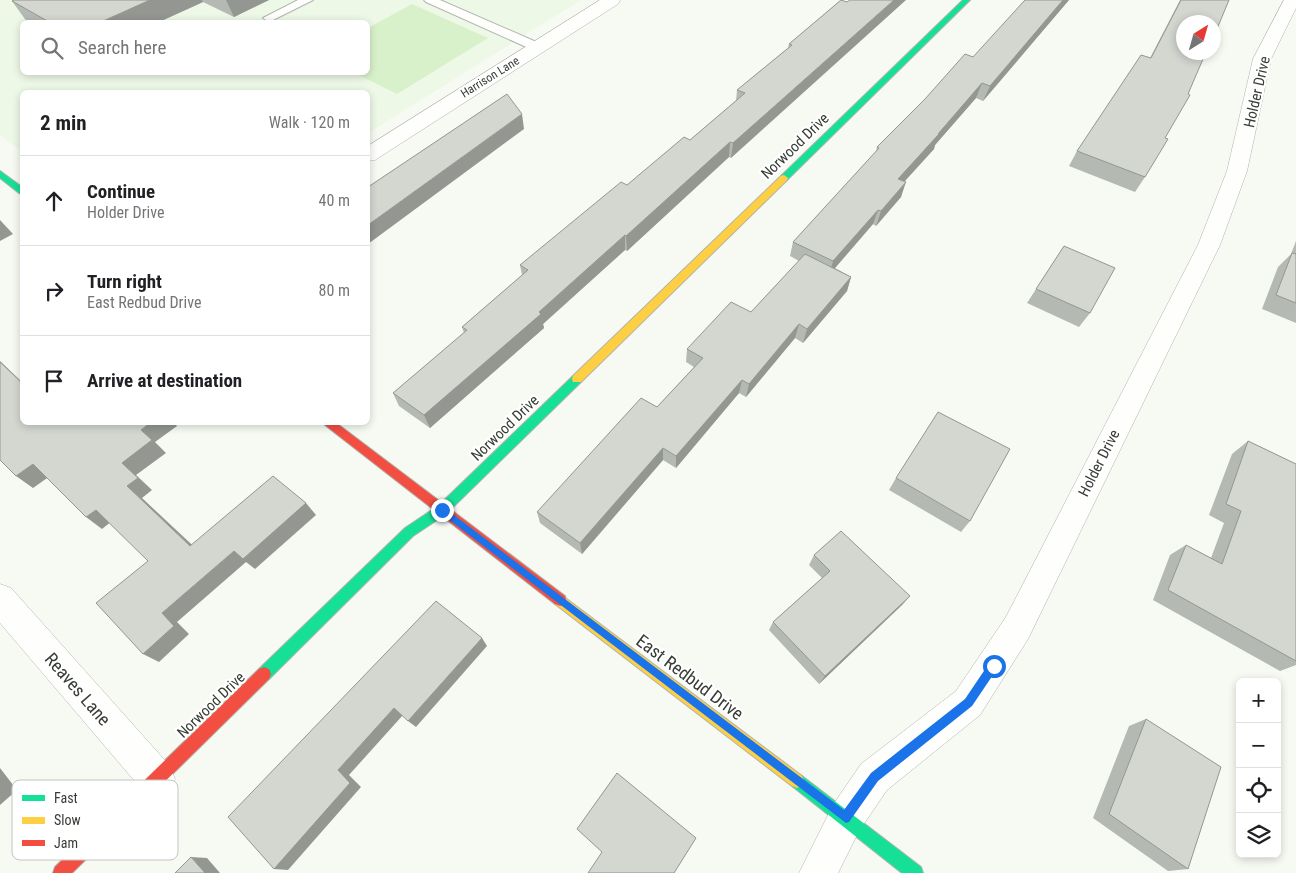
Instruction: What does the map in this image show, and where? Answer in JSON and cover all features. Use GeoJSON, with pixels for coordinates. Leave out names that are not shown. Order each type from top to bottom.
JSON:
{"type":"FeatureCollection","features":[{"type":"Feature","properties":{"kind":"street","name":"Harrison Lane"},"geometry":{"type":"LineString","coordinates":[[370,154],[612,0]]}},
{"type":"Feature","properties":{"kind":"street","name":"Norwood Drive"},"geometry":{"type":"LineString","coordinates":[[156,779],[409,532],[442,510],[967,0]]}},
{"type":"Feature","properties":{"kind":"street","name":"Holder Drive"},"geometry":{"type":"LineString","coordinates":[[818,873],[846,818],[874,777],[968,703],[1017,628],[1209,245],[1237,171],[1262,59],[1292,0]]}},
{"type":"Feature","properties":{"kind":"street"},"geometry":{"type":"LineString","coordinates":[[0,174],[20,189]]}},
{"type":"Feature","properties":{"kind":"street","name":"East Redbud Drive"},"geometry":{"type":"LineString","coordinates":[[330,425],[846,818],[915,873]]}},
{"type":"Feature","properties":{"kind":"street","name":"Reaves Lane"},"geometry":{"type":"LineString","coordinates":[[0,599],[156,779]]}},
{"type":"Feature","properties":{"kind":"street","name":"Norwood Drive"},"geometry":{"type":"LineString","coordinates":[[61,873],[74,860]]}},
{"type":"Feature","properties":{"kind":"lane"},"geometry":{"type":"LineString","coordinates":[[269,18],[307,0]]}},
{"type":"Feature","properties":{"kind":"lane"},"geometry":{"type":"LineString","coordinates":[[430,0],[537,48]]}},
{"type":"Feature","properties":{"kind":"shaded area"},"geometry":{"type":"Polygon","coordinates":[[[0,0],[581,0],[370,132],[370,90],[20,90],[20,150],[0,135],[0,0]]]}},
{"type":"Feature","properties":{"kind":"green space"},"geometry":{"type":"Polygon","coordinates":[[[412,4],[488,38],[397,94],[359,75],[370,75],[370,27],[412,4]]]}},
{"type":"Feature","properties":{"kind":"building"},"geometry":{"type":"Polygon","coordinates":[[[150,0],[105,20],[45,20],[12,1],[150,0]]]}},
{"type":"Feature","properties":{"kind":"building"},"geometry":{"type":"Polygon","coordinates":[[[841,0],[847,2],[850,0],[894,0],[733,143],[730,142],[539,312],[541,314],[424,415],[393,393],[467,330],[462,327],[528,270],[520,265],[621,182],[627,185],[684,137],[690,140],[745,93],[737,90],[792,45],[789,44],[841,0]]]}},
{"type":"Feature","properties":{"kind":"building"},"geometry":{"type":"Polygon","coordinates":[[[1025,0],[1063,0],[990,86],[982,83],[898,179],[906,182],[881,211],[878,210],[833,261],[793,242],[879,148],[877,147],[925,99],[965,54],[973,57],[1025,0]]]}},
{"type":"Feature","properties":{"kind":"building"},"geometry":{"type":"Polygon","coordinates":[[[1181,0],[1229,0],[1221,19],[1221,15],[1176,15],[1176,60],[1203,60],[1188,94],[1190,95],[1165,138],[1168,139],[1145,177],[1077,151],[1141,55],[1151,58],[1181,0]]]}},
{"type":"Feature","properties":{"kind":"building"},"geometry":{"type":"Polygon","coordinates":[[[507,94],[522,114],[370,224],[370,186],[507,94]]]}},
{"type":"Feature","properties":{"kind":"building"},"geometry":{"type":"Polygon","coordinates":[[[1064,246],[1115,268],[1090,313],[1036,289],[1064,246]]]}},
{"type":"Feature","properties":{"kind":"building"},"geometry":{"type":"Polygon","coordinates":[[[1292,253],[1296,254],[1296,303],[1276,295],[1292,253]]]}},
{"type":"Feature","properties":{"kind":"building"},"geometry":{"type":"Polygon","coordinates":[[[805,254],[851,277],[807,329],[799,324],[749,384],[742,380],[676,456],[663,448],[580,543],[537,512],[641,398],[657,407],[703,358],[687,349],[731,302],[751,312],[805,254]]]}},
{"type":"Feature","properties":{"kind":"building"},"geometry":{"type":"Polygon","coordinates":[[[0,362],[20,381],[20,425],[147,425],[141,430],[152,440],[122,463],[138,478],[127,486],[190,546],[273,476],[306,503],[243,559],[234,551],[162,613],[174,626],[143,654],[96,603],[148,561],[96,510],[86,517],[33,464],[16,476],[0,460],[0,362]]]}},
{"type":"Feature","properties":{"kind":"building"},"geometry":{"type":"Polygon","coordinates":[[[938,412],[1010,449],[970,521],[896,478],[938,412]]]}},
{"type":"Feature","properties":{"kind":"building"},"geometry":{"type":"Polygon","coordinates":[[[1248,441],[1296,464],[1296,661],[1168,590],[1186,545],[1222,564],[1241,511],[1226,504],[1248,441]]]}},
{"type":"Feature","properties":{"kind":"building"},"geometry":{"type":"Polygon","coordinates":[[[841,531],[910,596],[825,676],[773,622],[830,571],[814,555],[841,531]]]}},
{"type":"Feature","properties":{"kind":"building"},"geometry":{"type":"Polygon","coordinates":[[[436,601],[482,638],[408,721],[394,708],[338,770],[350,783],[274,869],[228,817],[436,601]]]}},
{"type":"Feature","properties":{"kind":"building"},"geometry":{"type":"Polygon","coordinates":[[[1146,719],[1221,767],[1188,869],[1109,814],[1146,719]]]}},
{"type":"Feature","properties":{"kind":"building"},"geometry":{"type":"Polygon","coordinates":[[[617,773],[696,838],[674,873],[588,873],[602,852],[577,829],[617,773]]]}},
{"type":"Feature","properties":{"kind":"building"},"geometry":{"type":"Polygon","coordinates":[[[191,857],[205,873],[175,873],[191,857]]]}},
{"type":"Feature","properties":{"kind":"traffic: fast"},"geometry":{"type":"LineString","coordinates":[[784,178],[967,0]]}},
{"type":"Feature","properties":{"kind":"traffic: fast"},"geometry":{"type":"LineString","coordinates":[[0,174],[20,189]]}},
{"type":"Feature","properties":{"kind":"traffic: fast"},"geometry":{"type":"LineString","coordinates":[[264,674],[409,532],[442,510],[577,379]]}},
{"type":"Feature","properties":{"kind":"traffic: fast"},"geometry":{"type":"LineString","coordinates":[[797,781],[915,873]]}},
{"type":"Feature","properties":{"kind":"traffic: slow"},"geometry":{"type":"LineString","coordinates":[[577,379],[784,178]]}},
{"type":"Feature","properties":{"kind":"traffic: slow"},"geometry":{"type":"LineString","coordinates":[[560,600],[797,781]]}},
{"type":"Feature","properties":{"kind":"traffic: jam"},"geometry":{"type":"LineString","coordinates":[[330,425],[560,600]]}},
{"type":"Feature","properties":{"kind":"traffic: jam"},"geometry":{"type":"LineString","coordinates":[[156,780],[264,674]]}},
{"type":"Feature","properties":{"kind":"traffic: jam"},"geometry":{"type":"LineString","coordinates":[[61,873],[74,860]]}},
{"type":"Feature","properties":{"kind":"route"},"geometry":{"type":"LineString","coordinates":[[442,510],[846,818],[874,777],[968,703],[994,666]]}}]}
